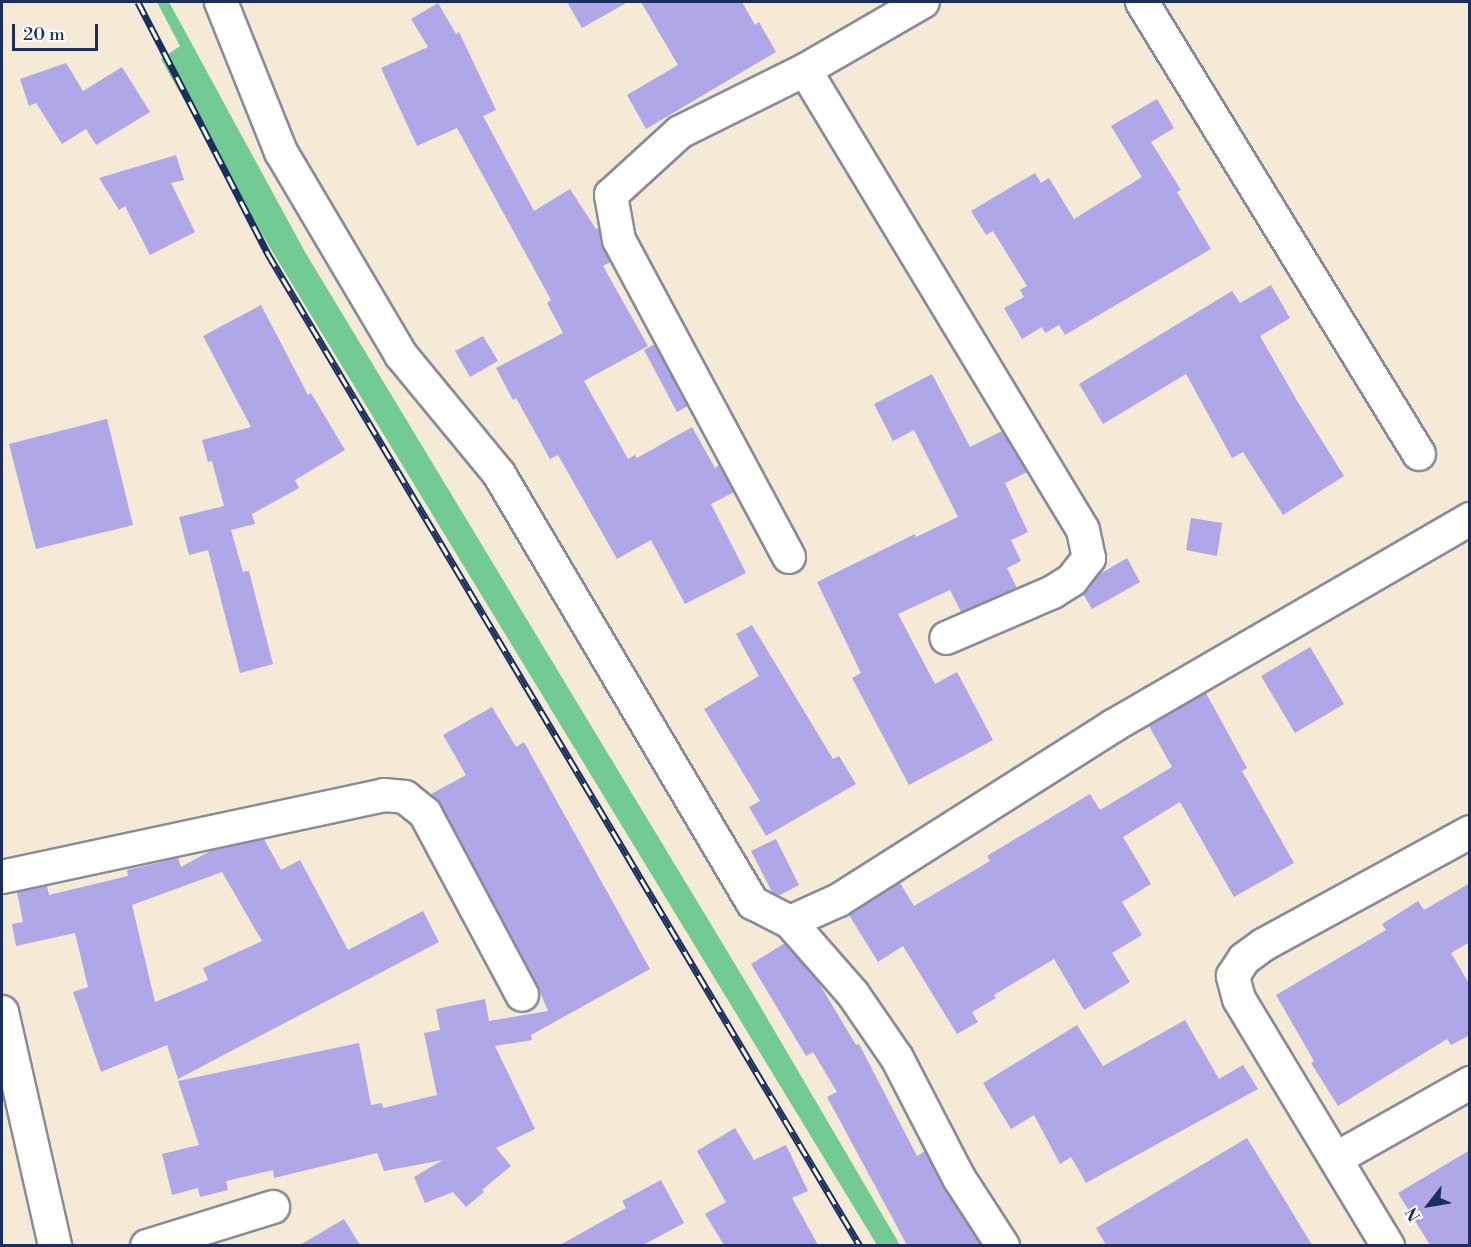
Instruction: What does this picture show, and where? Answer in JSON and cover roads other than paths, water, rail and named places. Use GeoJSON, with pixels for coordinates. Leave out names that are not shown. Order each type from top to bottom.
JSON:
{"type":"FeatureCollection","features":[{"type":"Feature","properties":{"kind":"street"},"geometry":{"type":"LineString","coordinates":[[221,2],[281,152],[401,355],[499,474],[753,903],[790,922],[853,994],[897,1058],[959,1178],[1003,1245]]}},
{"type":"Feature","properties":{"kind":"street"},"geometry":{"type":"LineString","coordinates":[[789,557],[619,240],[611,195],[680,132],[805,70],[923,2]]}},
{"type":"Feature","properties":{"kind":"street"},"geometry":{"type":"LineString","coordinates":[[1142,2],[1419,454]]}},
{"type":"Feature","properties":{"kind":"street"},"geometry":{"type":"LineString","coordinates":[[805,70],[1083,530],[1089,558],[1072,580],[1053,592],[946,638]]}},
{"type":"Feature","properties":{"kind":"street"},"geometry":{"type":"LineString","coordinates":[[790,922],[839,900],[1113,726],[1470,519]]}},
{"type":"Feature","properties":{"kind":"street"},"geometry":{"type":"LineString","coordinates":[[2,877],[384,795],[405,797],[425,813],[522,995]]}},
{"type":"Feature","properties":{"kind":"street"},"geometry":{"type":"LineString","coordinates":[[1388,1245],[1239,999],[1233,976],[1244,958],[1263,945],[1470,832]]}},
{"type":"Feature","properties":{"kind":"street"},"geometry":{"type":"LineString","coordinates":[[2,1011],[55,1245]]}},
{"type":"Feature","properties":{"kind":"street"},"geometry":{"type":"LineString","coordinates":[[1337,1158],[1470,1083]]}},
{"type":"Feature","properties":{"kind":"street"},"geometry":{"type":"LineString","coordinates":[[147,1245],[273,1207]]}},
{"type":"Feature","properties":{"kind":"railway"},"geometry":{"type":"LineString","coordinates":[[138,2],[268,254],[860,1246]]}}]}
